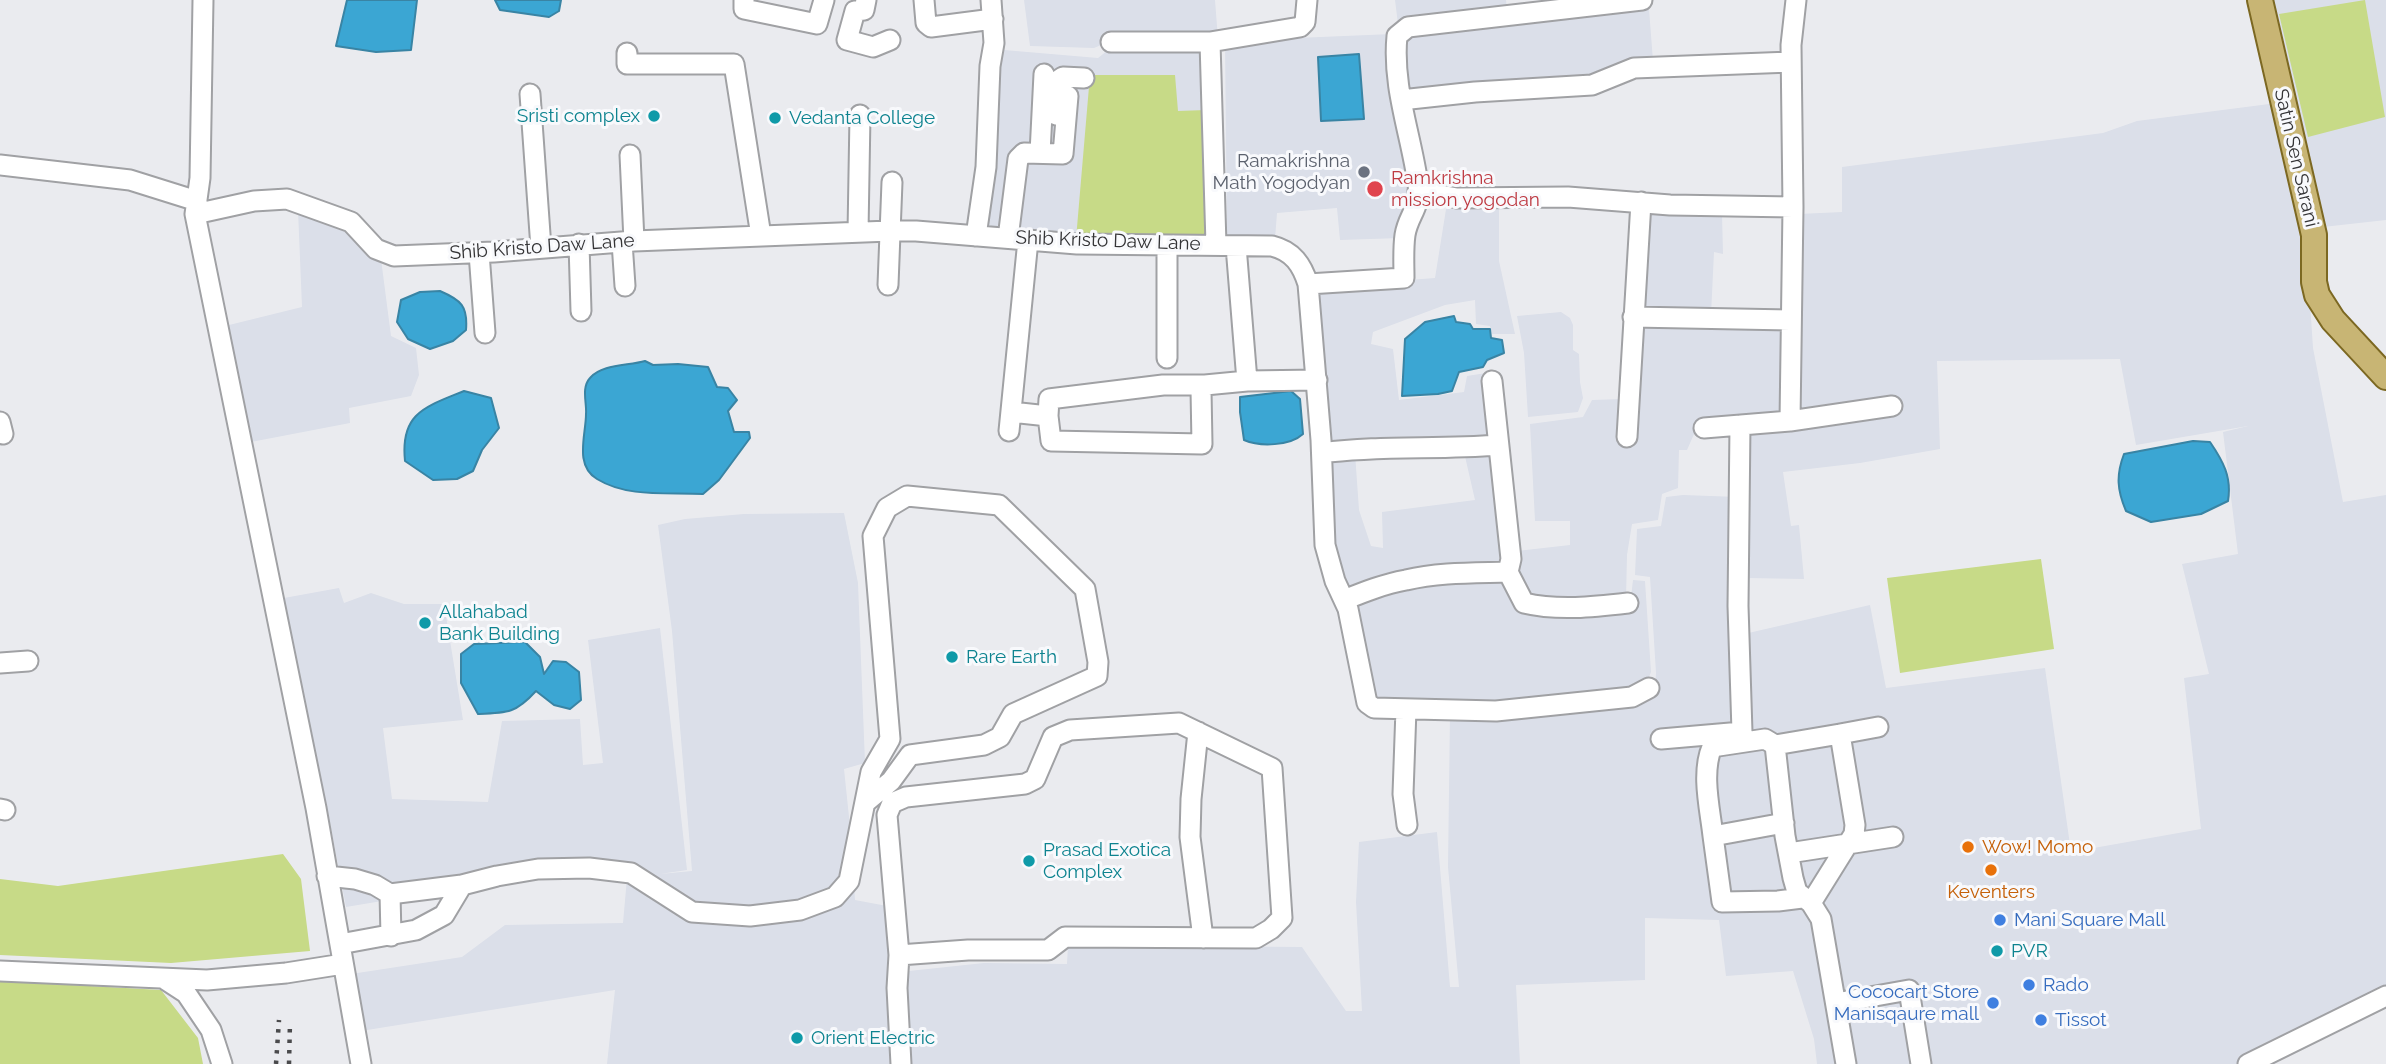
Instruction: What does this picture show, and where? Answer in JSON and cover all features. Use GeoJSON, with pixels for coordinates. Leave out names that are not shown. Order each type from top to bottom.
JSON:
{"type":"FeatureCollection","features":[{"type":"Feature","properties":{"kind":"main road","name":"Satin Sen Sarani"},"geometry":{"type":"LineString","coordinates":[[2260,0],[2314,235],[2314,282],[2317,295],[2333,320],[2386,377]]}},
{"type":"Feature","properties":{"kind":"street"},"geometry":{"type":"LineString","coordinates":[[203,0],[200,178],[196,208],[312,785],[361,1064]]}},
{"type":"Feature","properties":{"kind":"street"},"geometry":{"type":"LineString","coordinates":[[744,0],[744,9],[817,24],[824,0]]}},
{"type":"Feature","properties":{"kind":"street"},"geometry":{"type":"LineString","coordinates":[[866,0],[864,10],[855,11],[847,40],[873,47],[890,40]]}},
{"type":"Feature","properties":{"kind":"street"},"geometry":{"type":"LineString","coordinates":[[924,0],[926,23],[931,27],[992,10],[994,43],[990,66],[986,167],[976,236]]}},
{"type":"Feature","properties":{"kind":"street"},"geometry":{"type":"LineString","coordinates":[[1111,41],[1210,42],[1300,27],[1305,22],[1307,0]]}},
{"type":"Feature","properties":{"kind":"street"},"geometry":{"type":"LineString","coordinates":[[1308,284],[1404,278],[1405,235],[1417,206],[1418,191],[1406,114],[1398,89],[1395,57],[1397,36],[1408,27],[1642,0]]}},
{"type":"Feature","properties":{"kind":"street"},"geometry":{"type":"LineString","coordinates":[[1790,421],[1793,207],[1791,62],[1796,0]]}},
{"type":"Feature","properties":{"kind":"street"},"geometry":{"type":"LineString","coordinates":[[1210,42],[1226,245],[1247,381]]}},
{"type":"Feature","properties":{"kind":"street"},"geometry":{"type":"LineString","coordinates":[[627,53],[627,65],[734,64],[761,236]]}},
{"type":"Feature","properties":{"kind":"street"},"geometry":{"type":"LineString","coordinates":[[1401,100],[1475,92],[1592,85],[1633,68],[1791,62]]}},
{"type":"Feature","properties":{"kind":"street"},"geometry":{"type":"LineString","coordinates":[[1044,74],[1047,154]]}},
{"type":"Feature","properties":{"kind":"street"},"geometry":{"type":"LineString","coordinates":[[1047,154],[1058,82],[1063,77],[1084,78]]}},
{"type":"Feature","properties":{"kind":"street"},"geometry":{"type":"LineString","coordinates":[[530,94],[541,248]]}},
{"type":"Feature","properties":{"kind":"street"},"geometry":{"type":"LineString","coordinates":[[1008,238],[1018,159],[1024,153],[1063,154],[1068,96]]}},
{"type":"Feature","properties":{"kind":"street"},"geometry":{"type":"LineString","coordinates":[[858,232],[860,115]]}},
{"type":"Feature","properties":{"kind":"street"},"geometry":{"type":"LineString","coordinates":[[625,286],[630,155]]}},
{"type":"Feature","properties":{"kind":"street"},"geometry":{"type":"LineString","coordinates":[[0,164],[130,180],[196,208]]}},
{"type":"Feature","properties":{"kind":"street"},"geometry":{"type":"LineString","coordinates":[[888,285],[892,182]]}},
{"type":"Feature","properties":{"kind":"street"},"geometry":{"type":"LineString","coordinates":[[1418,191],[1457,198],[1568,197],[1670,205],[1793,207]]}},
{"type":"Feature","properties":{"kind":"street","name":"Shib Kristo Daw Lane"},"geometry":{"type":"LineString","coordinates":[[196,208],[287,199],[351,222],[376,248],[394,256],[479,253],[579,244],[890,231],[1077,244],[1272,246],[1286,249],[1303,268],[1308,284],[1322,453],[1325,545],[1335,581],[1348,609],[1367,703],[1374,708],[1496,711],[1632,697],[1649,688]]}},
{"type":"Feature","properties":{"kind":"street"},"geometry":{"type":"LineString","coordinates":[[1628,437],[1633,317],[1642,202]]}},
{"type":"Feature","properties":{"kind":"street"},"geometry":{"type":"LineString","coordinates":[[1028,240],[1010,422],[1048,416]]}},
{"type":"Feature","properties":{"kind":"street"},"geometry":{"type":"LineString","coordinates":[[579,244],[582,311]]}},
{"type":"Feature","properties":{"kind":"street"},"geometry":{"type":"LineString","coordinates":[[1167,245],[1167,358]]}},
{"type":"Feature","properties":{"kind":"street"},"geometry":{"type":"LineString","coordinates":[[479,253],[485,332]]}},
{"type":"Feature","properties":{"kind":"street"},"geometry":{"type":"LineString","coordinates":[[1633,317],[1790,320]]}},
{"type":"Feature","properties":{"kind":"street"},"geometry":{"type":"LineString","coordinates":[[1205,385],[1201,390],[1202,444],[1051,441],[1049,399],[1163,385],[1317,380]]}},
{"type":"Feature","properties":{"kind":"street"},"geometry":{"type":"LineString","coordinates":[[1492,380],[1511,559],[1508,572],[1524,603],[1541,607],[1583,608],[1628,603]]}},
{"type":"Feature","properties":{"kind":"street"},"geometry":{"type":"LineString","coordinates":[[1704,428],[1790,421],[1892,406]]}},
{"type":"Feature","properties":{"kind":"street"},"geometry":{"type":"LineString","coordinates":[[1661,739],[1742,732],[1738,606],[1740,425]]}},
{"type":"Feature","properties":{"kind":"street"},"geometry":{"type":"LineString","coordinates":[[1322,453],[1357,448],[1460,448],[1497,445]]}},
{"type":"Feature","properties":{"kind":"street"},"geometry":{"type":"LineString","coordinates":[[327,876],[365,882],[390,894],[462,885],[538,869],[589,868],[631,873],[692,912],[750,916],[800,910],[835,897],[849,881],[871,772],[890,739],[873,536],[887,508],[907,496],[999,505],[1085,589],[1098,662],[1097,676],[1013,714],[1000,737],[984,745],[910,755],[891,781],[866,802]]}},
{"type":"Feature","properties":{"kind":"street"},"geometry":{"type":"LineString","coordinates":[[1344,600],[1379,586],[1408,579],[1447,574],[1508,572]]}},
{"type":"Feature","properties":{"kind":"street"},"geometry":{"type":"LineString","coordinates":[[0,663],[28,660]]}},
{"type":"Feature","properties":{"kind":"street"},"geometry":{"type":"LineString","coordinates":[[1405,709],[1403,793],[1407,825]]}},
{"type":"Feature","properties":{"kind":"street"},"geometry":{"type":"LineString","coordinates":[[899,955],[968,950],[1048,950],[1065,937],[1256,938],[1272,929],[1282,918],[1272,768],[1179,723],[1070,730],[1054,737],[1035,779],[1025,784],[906,797],[892,803],[887,815],[899,955],[897,988],[901,1064]]}},
{"type":"Feature","properties":{"kind":"street"},"geometry":{"type":"LineString","coordinates":[[1806,900],[1722,902],[1708,797],[1708,756],[1712,747],[1765,739],[1775,746],[1878,727]]}},
{"type":"Feature","properties":{"kind":"street"},"geometry":{"type":"LineString","coordinates":[[1198,732],[1190,837],[1203,938]]}},
{"type":"Feature","properties":{"kind":"street"},"geometry":{"type":"LineString","coordinates":[[1806,900],[1850,843],[1855,825],[1840,734]]}},
{"type":"Feature","properties":{"kind":"street"},"geometry":{"type":"LineString","coordinates":[[890,739],[910,755]]}},
{"type":"Feature","properties":{"kind":"street"},"geometry":{"type":"LineString","coordinates":[[1775,746],[1788,853],[1797,892],[1821,919],[1846,1064]]}},
{"type":"Feature","properties":{"kind":"street"},"geometry":{"type":"LineString","coordinates":[[1713,836],[1784,823]]}},
{"type":"Feature","properties":{"kind":"street"},"geometry":{"type":"LineString","coordinates":[[1788,853],[1893,836]]}},
{"type":"Feature","properties":{"kind":"street"},"geometry":{"type":"LineString","coordinates":[[340,944],[416,930],[444,915],[462,885]]}},
{"type":"Feature","properties":{"kind":"street"},"geometry":{"type":"LineString","coordinates":[[390,894],[391,936]]}},
{"type":"Feature","properties":{"kind":"street"},"geometry":{"type":"LineString","coordinates":[[0,971],[207,980],[344,964]]}},
{"type":"Feature","properties":{"kind":"street"},"geometry":{"type":"LineString","coordinates":[[164,979],[186,993],[211,1030],[222,1064]]}},
{"type":"Feature","properties":{"kind":"street"},"geometry":{"type":"LineString","coordinates":[[1836,1003],[1915,985],[1921,1064]]}},
{"type":"Feature","properties":{"kind":"street"},"geometry":{"type":"LineString","coordinates":[[2248,1064],[2386,996]]}},
{"type":"Feature","properties":{"kind":"shaded area"},"geometry":{"type":"Polygon","coordinates":[[[1024,0],[1215,0],[1218,39],[1118,38],[1094,48],[1030,46],[1024,0]]]}},
{"type":"Feature","properties":{"kind":"shaded area"},"geometry":{"type":"Polygon","coordinates":[[[1395,0],[1506,0],[1507,9],[1398,24],[1395,0]]]}},
{"type":"Feature","properties":{"kind":"shaded area"},"geometry":{"type":"Polygon","coordinates":[[[2268,0],[2386,0],[2386,220],[2323,227],[2268,0]]]}},
{"type":"Feature","properties":{"kind":"shaded area"},"geometry":{"type":"Polygon","coordinates":[[[1642,6],[1649,9],[1653,61],[1593,81],[1406,95],[1405,39],[1415,30],[1642,6]]]}},
{"type":"Feature","properties":{"kind":"shaded area"},"geometry":{"type":"Polygon","coordinates":[[[1392,34],[1414,187],[1401,238],[1340,240],[1337,208],[1277,213],[1275,239],[1227,238],[1225,41],[1392,34]]]}},
{"type":"Feature","properties":{"kind":"shaded area"},"geometry":{"type":"Polygon","coordinates":[[[1113,46],[1208,46],[1208,111],[1076,239],[982,232],[996,70],[1004,50],[1098,58],[1113,46]]]}},
{"type":"Feature","properties":{"kind":"shaded area"},"geometry":{"type":"Polygon","coordinates":[[[2277,103],[2307,256],[2313,348],[2343,502],[2386,495],[2386,991],[2239,1064],[1817,1064],[1814,1039],[1793,971],[1726,976],[1719,920],[1645,918],[1645,980],[1516,985],[1520,1064],[607,1064],[615,990],[361,1031],[351,974],[462,957],[505,925],[623,923],[627,878],[526,877],[346,907],[326,802],[302,725],[284,598],[339,588],[344,603],[371,593],[404,604],[444,604],[463,720],[383,728],[392,799],[488,802],[502,721],[580,719],[583,765],[603,763],[588,640],[660,628],[687,870],[660,874],[692,871],[672,631],[658,525],[685,519],[744,514],[844,513],[858,583],[865,763],[844,769],[855,900],[887,906],[890,973],[984,963],[1067,964],[1068,945],[1302,947],[1346,1011],[1362,1011],[1356,902],[1359,842],[1437,832],[1450,987],[1459,987],[1448,867],[1450,713],[1489,714],[1633,700],[1655,689],[1650,577],[1635,575],[1637,529],[1661,526],[1666,497],[1683,495],[1738,497],[1733,596],[1739,729],[1720,740],[1751,735],[1744,634],[1870,605],[1886,688],[2045,668],[2071,852],[2201,829],[2184,678],[2209,674],[2182,564],[2238,554],[2223,432],[2248,426],[2136,445],[2120,359],[1937,361],[1940,449],[1860,463],[1783,472],[1791,526],[1799,525],[1804,579],[1747,578],[1747,429],[1858,416],[1857,408],[1794,414],[1799,214],[1842,212],[1842,167],[2103,133],[2137,121],[2277,103]]]}},
{"type":"Feature","properties":{"kind":"shaded area"},"geometry":{"type":"Polygon","coordinates":[[[1499,201],[1499,261],[1515,334],[1492,334],[1490,326],[1476,324],[1475,300],[1445,305],[1373,332],[1371,344],[1393,349],[1399,400],[1464,392],[1467,376],[1486,373],[1493,442],[1325,447],[1316,287],[1435,278],[1447,203],[1499,201]]]}},
{"type":"Feature","properties":{"kind":"shaded area"},"geometry":{"type":"Polygon","coordinates":[[[1647,207],[1722,214],[1723,254],[1714,252],[1711,315],[1638,313],[1647,207]]]}},
{"type":"Feature","properties":{"kind":"shaded area"},"geometry":{"type":"Polygon","coordinates":[[[298,210],[350,228],[381,259],[391,336],[416,348],[419,375],[411,396],[349,408],[350,423],[251,442],[225,326],[302,307],[298,210]]]}},
{"type":"Feature","properties":{"kind":"shaded area"},"geometry":{"type":"Polygon","coordinates":[[[1561,312],[1570,318],[1573,325],[1573,350],[1579,354],[1583,398],[1578,412],[1528,417],[1524,353],[1517,316],[1561,312]]]}},
{"type":"Feature","properties":{"kind":"shaded area"},"geometry":{"type":"Polygon","coordinates":[[[1638,320],[1786,324],[1787,417],[1698,425],[1687,450],[1679,450],[1678,488],[1662,494],[1658,520],[1632,524],[1627,555],[1626,599],[1548,604],[1525,597],[1516,564],[1517,551],[1570,545],[1570,521],[1535,521],[1530,424],[1583,417],[1592,400],[1622,399],[1638,320]]]}},
{"type":"Feature","properties":{"kind":"shaded area"},"geometry":{"type":"Polygon","coordinates":[[[1492,450],[1502,567],[1348,596],[1329,545],[1328,458],[1355,453],[1359,510],[1371,546],[1383,548],[1382,512],[1475,500],[1464,452],[1492,450]]]}},
{"type":"Feature","properties":{"kind":"shaded area"},"geometry":{"type":"Polygon","coordinates":[[[1507,576],[1521,607],[1630,606],[1633,580],[1645,581],[1651,672],[1645,687],[1495,706],[1377,704],[1354,602],[1384,587],[1507,576]]]}},
{"type":"Feature","properties":{"kind":"green space"},"geometry":{"type":"Polygon","coordinates":[[[2365,0],[2385,117],[2308,137],[2279,14],[2365,0]]]}},
{"type":"Feature","properties":{"kind":"green space"},"geometry":{"type":"Polygon","coordinates":[[[1090,75],[1175,75],[1178,111],[1206,110],[1212,240],[1076,239],[1090,75]]]}},
{"type":"Feature","properties":{"kind":"green space"},"geometry":{"type":"Polygon","coordinates":[[[2041,559],[2054,649],[1900,673],[1887,578],[2041,559]]]}},
{"type":"Feature","properties":{"kind":"green space"},"geometry":{"type":"Polygon","coordinates":[[[283,854],[301,879],[310,951],[171,963],[0,955],[0,879],[58,886],[283,854]]]}},
{"type":"Feature","properties":{"kind":"green space"},"geometry":{"type":"Polygon","coordinates":[[[0,981],[161,990],[198,1038],[203,1064],[0,1064],[0,981]]]}},
{"type":"Feature","properties":{"kind":"water"},"geometry":{"type":"Polygon","coordinates":[[[347,0],[417,0],[411,50],[376,52],[336,46],[347,0]]]}},
{"type":"Feature","properties":{"kind":"water"},"geometry":{"type":"Polygon","coordinates":[[[495,0],[561,0],[559,11],[549,17],[500,10],[495,0]]]}},
{"type":"Feature","properties":{"kind":"water"},"geometry":{"type":"Polygon","coordinates":[[[1359,54],[1364,119],[1321,121],[1318,57],[1359,54]]]}},
{"type":"Feature","properties":{"kind":"water"},"geometry":{"type":"Polygon","coordinates":[[[440,291],[462,305],[466,315],[466,330],[453,341],[430,349],[408,339],[397,322],[401,300],[420,292],[440,291]]]}},
{"type":"Feature","properties":{"kind":"water"},"geometry":{"type":"Polygon","coordinates":[[[1454,316],[1456,322],[1470,324],[1473,329],[1490,329],[1491,338],[1502,340],[1504,353],[1487,360],[1483,367],[1459,372],[1452,391],[1402,396],[1405,339],[1425,322],[1454,316]]]}},
{"type":"Feature","properties":{"kind":"water"},"geometry":{"type":"Polygon","coordinates":[[[645,361],[653,365],[708,367],[717,387],[728,388],[737,400],[728,411],[734,432],[749,432],[750,438],[719,480],[703,494],[649,493],[622,489],[597,479],[586,466],[583,449],[587,382],[601,370],[645,361]]]}},
{"type":"Feature","properties":{"kind":"water"},"geometry":{"type":"Polygon","coordinates":[[[464,391],[491,398],[499,428],[482,450],[473,471],[457,479],[433,480],[405,461],[407,432],[418,414],[464,391]]]}},
{"type":"Feature","properties":{"kind":"water"},"geometry":{"type":"Polygon","coordinates":[[[1291,391],[1300,399],[1303,434],[1291,441],[1275,444],[1258,444],[1244,440],[1240,397],[1291,391]]]}},
{"type":"Feature","properties":{"kind":"water"},"geometry":{"type":"Polygon","coordinates":[[[2193,441],[2210,442],[2219,456],[2227,477],[2228,501],[2201,514],[2151,522],[2126,511],[2119,482],[2124,454],[2193,441]]]}},
{"type":"Feature","properties":{"kind":"water"},"geometry":{"type":"Polygon","coordinates":[[[525,642],[540,657],[544,674],[553,661],[566,662],[579,672],[581,700],[570,709],[554,705],[536,691],[517,708],[478,714],[461,683],[461,654],[474,644],[525,642]]]}},
{"type":"Feature","properties":{"kind":"railway"},"geometry":{"type":"LineString","coordinates":[[276,1064],[279,1020]]}},
{"type":"Feature","properties":{"kind":"railway"},"geometry":{"type":"LineString","coordinates":[[289,1064],[290,1022]]}},
{"type":"Feature","properties":{"kind":"place","name":"Sristi complex"},"geometry":{"type":"Point","coordinates":[654,116]}},
{"type":"Feature","properties":{"kind":"place","name":"Vedanta College"},"geometry":{"type":"Point","coordinates":[775,118]}},
{"type":"Feature","properties":{"kind":"place","name":"Ramakrishna Math Yogodyan"},"geometry":{"type":"Point","coordinates":[1364,172]}},
{"type":"Feature","properties":{"kind":"place","name":"Ramkrishna mission yogodan"},"geometry":{"type":"Point","coordinates":[1375,189]}},
{"type":"Feature","properties":{"kind":"place","name":"Allahabad Bank Building"},"geometry":{"type":"Point","coordinates":[425,623]}},
{"type":"Feature","properties":{"kind":"place","name":"Rare Earth"},"geometry":{"type":"Point","coordinates":[952,657]}},
{"type":"Feature","properties":{"kind":"place","name":"Wow! Momo"},"geometry":{"type":"Point","coordinates":[1968,847]}},
{"type":"Feature","properties":{"kind":"place","name":"Prasad Exotica Complex"},"geometry":{"type":"Point","coordinates":[1029,861]}},
{"type":"Feature","properties":{"kind":"place","name":"Keventers"},"geometry":{"type":"Point","coordinates":[1991,870]}},
{"type":"Feature","properties":{"kind":"place","name":"Mani Square Mall"},"geometry":{"type":"Point","coordinates":[2000,920]}},
{"type":"Feature","properties":{"kind":"place","name":"PVR"},"geometry":{"type":"Point","coordinates":[1997,951]}},
{"type":"Feature","properties":{"kind":"place","name":"Rado"},"geometry":{"type":"Point","coordinates":[2029,985]}},
{"type":"Feature","properties":{"kind":"place","name":"Cococart Store Manisqaure mall"},"geometry":{"type":"Point","coordinates":[1993,1003]}},
{"type":"Feature","properties":{"kind":"place","name":"Tissot"},"geometry":{"type":"Point","coordinates":[2041,1020]}},
{"type":"Feature","properties":{"kind":"place","name":"Orient Electric"},"geometry":{"type":"Point","coordinates":[797,1038]}}]}
